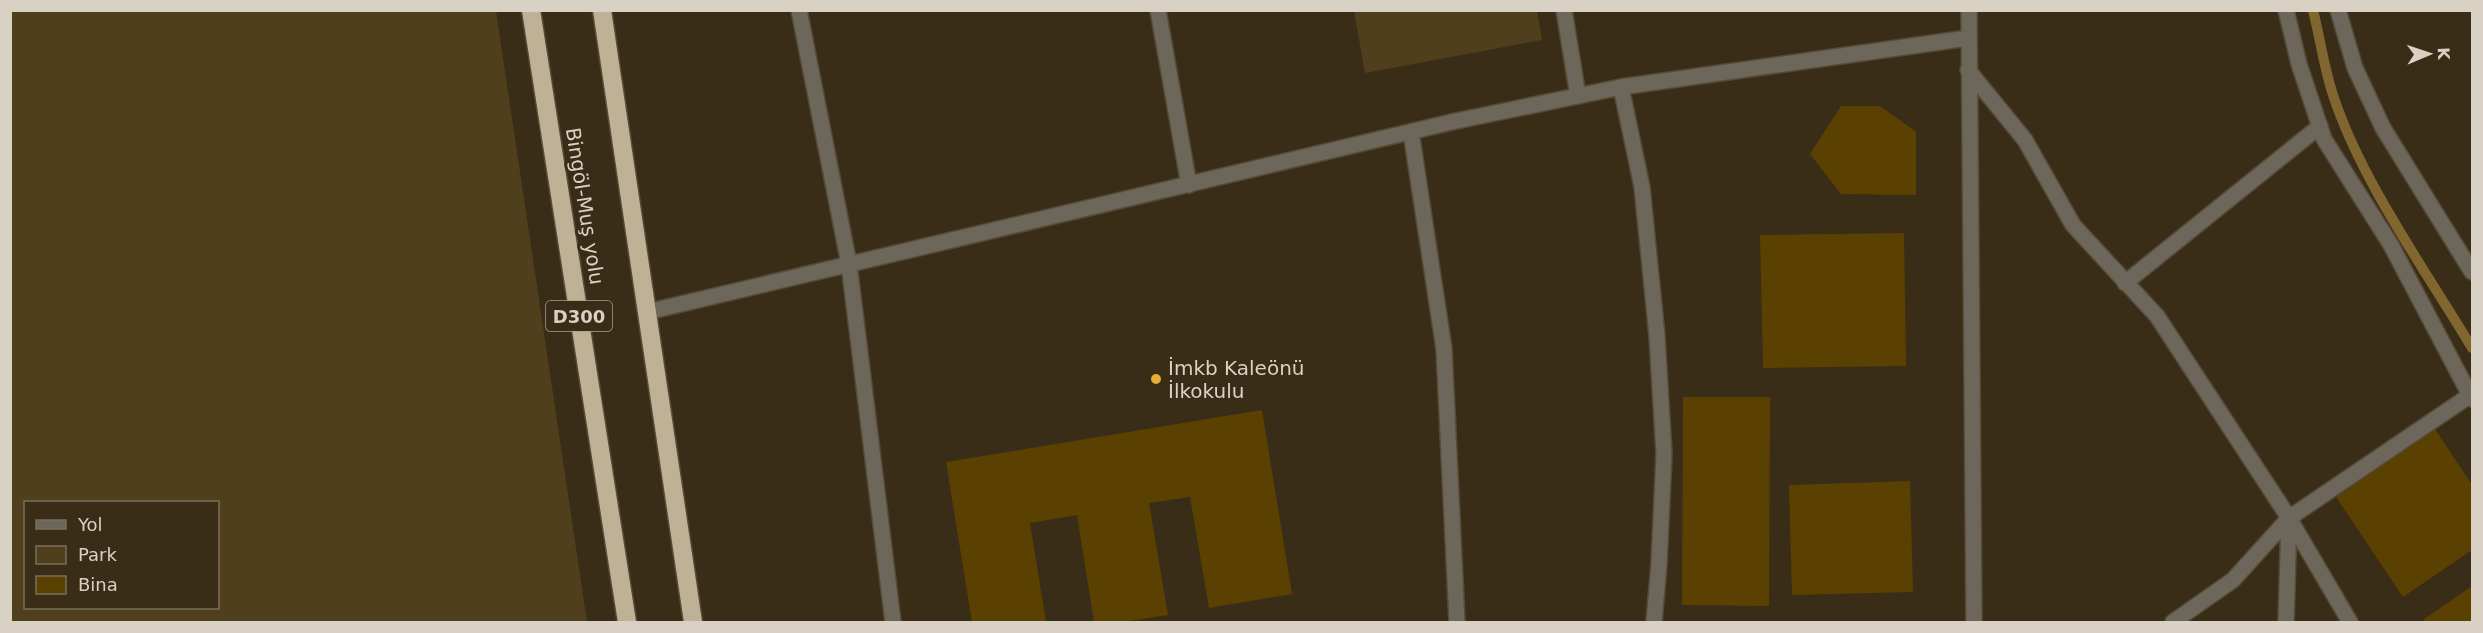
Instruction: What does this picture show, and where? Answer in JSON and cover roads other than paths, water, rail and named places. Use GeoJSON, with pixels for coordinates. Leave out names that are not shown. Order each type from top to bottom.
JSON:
{"type":"FeatureCollection","features":[{"type":"Feature","properties":{"kind":"highway","name":"Bingöl-Muş yolu"},"geometry":{"type":"LineString","coordinates":[[531,10],[627,622]]}},
{"type":"Feature","properties":{"kind":"highway"},"geometry":{"type":"LineString","coordinates":[[602,10],[693,622]]}},
{"type":"Feature","properties":{"kind":"street"},"geometry":{"type":"LineString","coordinates":[[799,10],[849,264],[893,622]]}},
{"type":"Feature","properties":{"kind":"street"},"geometry":{"type":"LineString","coordinates":[[1158,10],[1189,185]]}},
{"type":"Feature","properties":{"kind":"street"},"geometry":{"type":"LineString","coordinates":[[1564,10],[1578,96]]}},
{"type":"Feature","properties":{"kind":"street"},"geometry":{"type":"LineString","coordinates":[[1969,10],[1974,622]]}},
{"type":"Feature","properties":{"kind":"street"},"geometry":{"type":"LineString","coordinates":[[2173,622],[2233,580],[2289,518],[2472,396],[2391,245],[2324,139],[2299,64],[2286,10]]}},
{"type":"Feature","properties":{"kind":"street"},"geometry":{"type":"LineString","coordinates":[[2338,10],[2355,68],[2384,128],[2472,272]]}},
{"type":"Feature","properties":{"kind":"street"},"geometry":{"type":"LineString","coordinates":[[647,312],[1411,132],[1621,87],[1968,38]]}},
{"type":"Feature","properties":{"kind":"street"},"geometry":{"type":"LineString","coordinates":[[1968,70],[2025,140],[2073,225],[2157,316],[2289,518],[2350,622]]}},
{"type":"Feature","properties":{"kind":"street"},"geometry":{"type":"LineString","coordinates":[[1621,87],[1642,187],[1657,336],[1664,454],[1654,622]]}},
{"type":"Feature","properties":{"kind":"street"},"geometry":{"type":"LineString","coordinates":[[2125,283],[2319,126]]}},
{"type":"Feature","properties":{"kind":"street"},"geometry":{"type":"LineString","coordinates":[[1411,132],[1444,349],[1457,622]]}},
{"type":"Feature","properties":{"kind":"street"},"geometry":{"type":"LineString","coordinates":[[2286,622],[2289,518]]}},
{"type":"Feature","properties":{"kind":"waterway"},"geometry":{"type":"LineString","coordinates":[[2313,10],[2333,95],[2360,160],[2396,225],[2472,348]]}},
{"type":"Feature","properties":{"kind":"place","name":"İmkb Kaleönü İlkokulu"},"geometry":{"type":"Point","coordinates":[1156,379]}}]}
